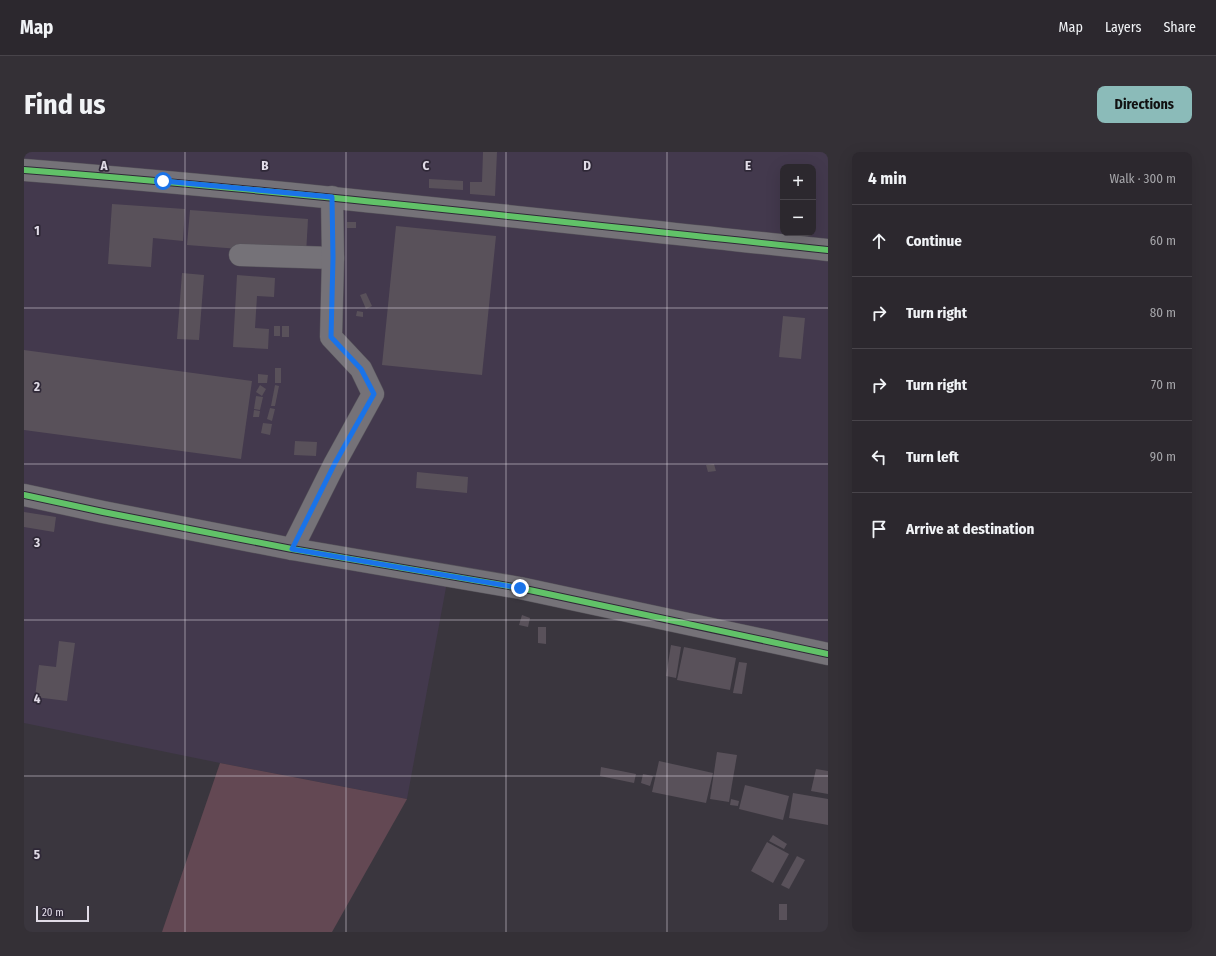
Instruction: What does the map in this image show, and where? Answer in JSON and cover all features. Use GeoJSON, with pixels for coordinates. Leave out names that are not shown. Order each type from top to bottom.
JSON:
{"type":"FeatureCollection","features":[{"type":"Feature","properties":{"kind":"street"},"geometry":{"type":"LineString","coordinates":[[24,170],[332,197],[828,250]]}},
{"type":"Feature","properties":{"kind":"street"},"geometry":{"type":"LineString","coordinates":[[292,549],[335,463],[374,394],[361,369],[331,337],[333,258],[332,197]]}},
{"type":"Feature","properties":{"kind":"street"},"geometry":{"type":"LineString","coordinates":[[240,255],[333,258]]}},
{"type":"Feature","properties":{"kind":"street"},"geometry":{"type":"LineString","coordinates":[[24,495],[292,549],[520,588],[828,654]]}},
{"type":"Feature","properties":{"kind":"shaded area"},"geometry":{"type":"Polygon","coordinates":[[[24,152],[828,152],[828,649],[447,582],[407,799],[24,723],[24,152]]]}},
{"type":"Feature","properties":{"kind":"shaded area"},"geometry":{"type":"Polygon","coordinates":[[[220,763],[407,799],[332,932],[162,932],[220,763]]]}},
{"type":"Feature","properties":{"kind":"building"},"geometry":{"type":"Polygon","coordinates":[[[483,152],[497,152],[495,196],[470,194],[470,182],[482,182],[483,152]]]}},
{"type":"Feature","properties":{"kind":"building"},"geometry":{"type":"Polygon","coordinates":[[[429,179],[463,181],[463,190],[429,188],[429,179]]]}},
{"type":"Feature","properties":{"kind":"building"},"geometry":{"type":"Polygon","coordinates":[[[112,204],[185,209],[183,241],[153,238],[151,267],[108,264],[112,204]]]}},
{"type":"Feature","properties":{"kind":"building"},"geometry":{"type":"Polygon","coordinates":[[[190,210],[308,219],[306,254],[187,245],[190,210]]]}},
{"type":"Feature","properties":{"kind":"building"},"geometry":{"type":"Polygon","coordinates":[[[347,222],[356,222],[356,228],[347,228],[347,222]]]}},
{"type":"Feature","properties":{"kind":"building"},"geometry":{"type":"Polygon","coordinates":[[[396,226],[496,236],[482,375],[382,365],[396,226]]]}},
{"type":"Feature","properties":{"kind":"building"},"geometry":{"type":"Polygon","coordinates":[[[182,273],[204,275],[199,340],[177,339],[182,273]]]}},
{"type":"Feature","properties":{"kind":"building"},"geometry":{"type":"Polygon","coordinates":[[[237,275],[275,278],[274,297],[257,296],[255,328],[269,329],[268,349],[233,347],[237,275]]]}},
{"type":"Feature","properties":{"kind":"building"},"geometry":{"type":"Polygon","coordinates":[[[366,293],[372,306],[366,309],[360,295],[366,293]]]}},
{"type":"Feature","properties":{"kind":"building"},"geometry":{"type":"Polygon","coordinates":[[[357,311],[363,312],[363,317],[356,316],[357,311]]]}},
{"type":"Feature","properties":{"kind":"building"},"geometry":{"type":"Polygon","coordinates":[[[783,316],[805,318],[801,359],[779,357],[783,316]]]}},
{"type":"Feature","properties":{"kind":"building"},"geometry":{"type":"Polygon","coordinates":[[[274,326],[280,326],[280,336],[274,336],[274,326]]]}},
{"type":"Feature","properties":{"kind":"building"},"geometry":{"type":"Polygon","coordinates":[[[282,326],[289,326],[289,337],[282,337],[282,326]]]}},
{"type":"Feature","properties":{"kind":"building"},"geometry":{"type":"Polygon","coordinates":[[[24,350],[252,381],[241,459],[24,430],[24,350]]]}},
{"type":"Feature","properties":{"kind":"building"},"geometry":{"type":"Polygon","coordinates":[[[275,368],[281,368],[281,383],[275,383],[275,368]]]}},
{"type":"Feature","properties":{"kind":"building"},"geometry":{"type":"Polygon","coordinates":[[[258,374],[268,375],[267,383],[258,383],[258,374]]]}},
{"type":"Feature","properties":{"kind":"building"},"geometry":{"type":"Polygon","coordinates":[[[260,385],[266,389],[262,396],[256,392],[260,385]]]}},
{"type":"Feature","properties":{"kind":"building"},"geometry":{"type":"Polygon","coordinates":[[[275,385],[279,386],[275,406],[271,406],[275,385]]]}},
{"type":"Feature","properties":{"kind":"building"},"geometry":{"type":"Polygon","coordinates":[[[256,396],[263,397],[260,410],[254,409],[256,396]]]}},
{"type":"Feature","properties":{"kind":"building"},"geometry":{"type":"Polygon","coordinates":[[[270,408],[275,409],[272,421],[267,419],[270,408]]]}},
{"type":"Feature","properties":{"kind":"building"},"geometry":{"type":"Polygon","coordinates":[[[254,410],[260,411],[259,417],[253,417],[254,410]]]}},
{"type":"Feature","properties":{"kind":"building"},"geometry":{"type":"Polygon","coordinates":[[[263,423],[272,424],[270,435],[261,433],[263,423]]]}},
{"type":"Feature","properties":{"kind":"building"},"geometry":{"type":"Polygon","coordinates":[[[295,441],[317,442],[316,456],[294,455],[295,441]]]}},
{"type":"Feature","properties":{"kind":"building"},"geometry":{"type":"Polygon","coordinates":[[[714,464],[716,471],[708,472],[706,465],[714,464]]]}},
{"type":"Feature","properties":{"kind":"building"},"geometry":{"type":"Polygon","coordinates":[[[417,472],[468,477],[467,493],[416,488],[417,472]]]}},
{"type":"Feature","properties":{"kind":"building"},"geometry":{"type":"Polygon","coordinates":[[[24,512],[56,517],[54,532],[24,527],[24,512]]]}},
{"type":"Feature","properties":{"kind":"building"},"geometry":{"type":"Polygon","coordinates":[[[522,615],[530,618],[528,627],[519,625],[522,615]]]}},
{"type":"Feature","properties":{"kind":"building"},"geometry":{"type":"Polygon","coordinates":[[[538,627],[546,627],[546,644],[538,643],[538,627]]]}},
{"type":"Feature","properties":{"kind":"building"},"geometry":{"type":"Polygon","coordinates":[[[59,641],[75,643],[67,701],[35,697],[39,665],[56,667],[59,641]]]}},
{"type":"Feature","properties":{"kind":"building"},"geometry":{"type":"Polygon","coordinates":[[[671,645],[681,647],[676,678],[666,676],[671,645]]]}},
{"type":"Feature","properties":{"kind":"building"},"geometry":{"type":"Polygon","coordinates":[[[684,647],[736,658],[730,690],[677,680],[684,647]]]}},
{"type":"Feature","properties":{"kind":"building"},"geometry":{"type":"Polygon","coordinates":[[[739,662],[747,663],[742,694],[733,693],[739,662]]]}},
{"type":"Feature","properties":{"kind":"building"},"geometry":{"type":"Polygon","coordinates":[[[717,752],[737,755],[729,802],[710,799],[717,752]]]}},
{"type":"Feature","properties":{"kind":"building"},"geometry":{"type":"Polygon","coordinates":[[[659,761],[713,773],[706,803],[652,792],[659,761]]]}},
{"type":"Feature","properties":{"kind":"building"},"geometry":{"type":"Polygon","coordinates":[[[601,767],[636,774],[634,783],[600,776],[601,767]]]}},
{"type":"Feature","properties":{"kind":"building"},"geometry":{"type":"Polygon","coordinates":[[[816,769],[828,771],[828,794],[811,791],[816,769]]]}},
{"type":"Feature","properties":{"kind":"building"},"geometry":{"type":"Polygon","coordinates":[[[643,774],[653,776],[650,786],[641,783],[643,774]]]}},
{"type":"Feature","properties":{"kind":"building"},"geometry":{"type":"Polygon","coordinates":[[[745,785],[789,796],[783,820],[739,809],[745,785]]]}},
{"type":"Feature","properties":{"kind":"building"},"geometry":{"type":"Polygon","coordinates":[[[793,793],[828,799],[828,825],[789,818],[793,793]]]}},
{"type":"Feature","properties":{"kind":"building"},"geometry":{"type":"Polygon","coordinates":[[[731,799],[739,801],[738,806],[730,805],[731,799]]]}},
{"type":"Feature","properties":{"kind":"building"},"geometry":{"type":"Polygon","coordinates":[[[773,835],[787,844],[784,849],[769,841],[773,835]]]}},
{"type":"Feature","properties":{"kind":"building"},"geometry":{"type":"Polygon","coordinates":[[[767,842],[789,854],[773,883],[751,871],[767,842]]]}},
{"type":"Feature","properties":{"kind":"building"},"geometry":{"type":"Polygon","coordinates":[[[797,856],[805,860],[789,889],[781,885],[797,856]]]}},
{"type":"Feature","properties":{"kind":"building"},"geometry":{"type":"Polygon","coordinates":[[[779,904],[787,904],[787,920],[779,920],[779,904]]]}},
{"type":"Feature","properties":{"kind":"cycle path"},"geometry":{"type":"LineString","coordinates":[[24,170],[326,197],[828,250]]}},
{"type":"Feature","properties":{"kind":"cycle path"},"geometry":{"type":"LineString","coordinates":[[24,495],[292,549],[520,588],[828,654]]}},
{"type":"Feature","properties":{"kind":"route"},"geometry":{"type":"LineString","coordinates":[[163,181],[332,197],[333,287],[331,337],[361,369],[374,394],[335,463],[292,549],[520,588]]}}]}
